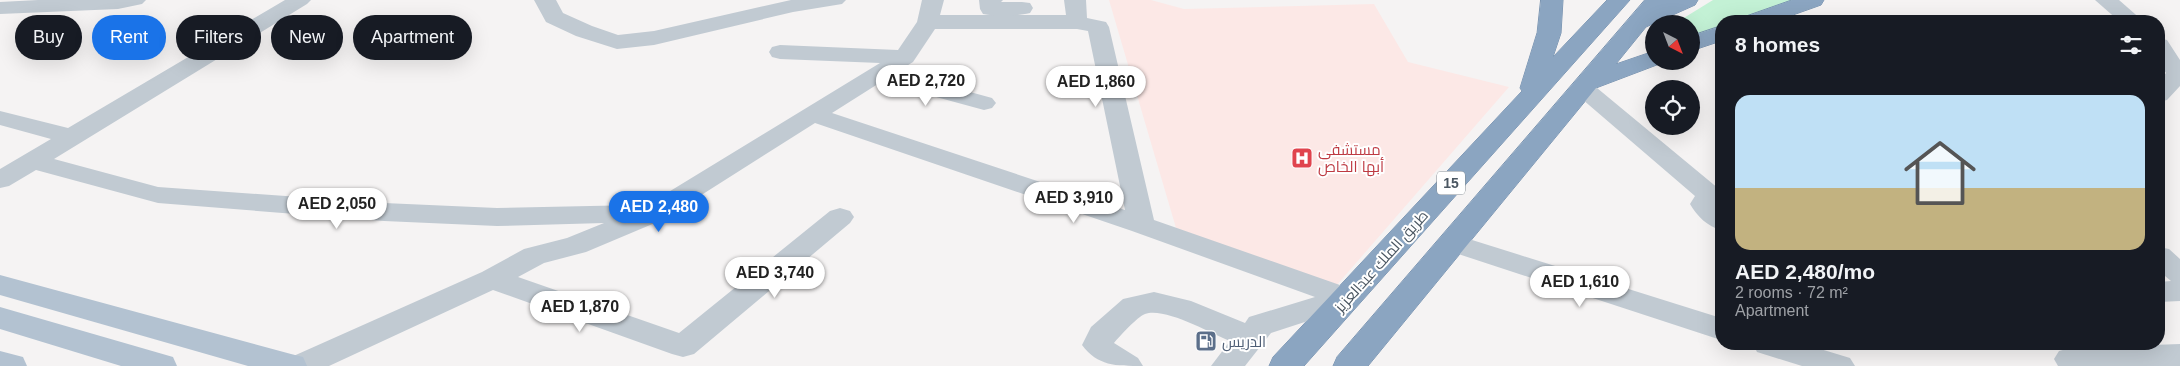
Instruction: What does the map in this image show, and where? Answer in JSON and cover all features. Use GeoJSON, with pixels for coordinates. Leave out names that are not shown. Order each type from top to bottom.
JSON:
{"type":"FeatureCollection","features":[{"type":"Feature","properties":{"kind":"highway"},"geometry":{"type":"LineString","coordinates":[[1529,97],[1550,32],[1552,0]]}},
{"type":"Feature","properties":{"kind":"highway"},"geometry":{"type":"LineString","coordinates":[[1588,32],[1601,0]]}},
{"type":"Feature","properties":{"kind":"highway","name":"طريق الملك عبدالعزيز"},"geometry":{"type":"LineString","coordinates":[[1284,366],[1619,0]]}},
{"type":"Feature","properties":{"kind":"highway"},"geometry":{"type":"LineString","coordinates":[[1349,366],[1657,0]]}},
{"type":"Feature","properties":{"kind":"highway"},"geometry":{"type":"LineString","coordinates":[[1636,23],[1687,0]]}},
{"type":"Feature","properties":{"kind":"highway"},"geometry":{"type":"LineString","coordinates":[[1772,15],[1813,0]]}},
{"type":"Feature","properties":{"kind":"highway"},"geometry":{"type":"LineString","coordinates":[[1700,41],[1715,35]]}},
{"type":"Feature","properties":{"kind":"highway"},"geometry":{"type":"LineString","coordinates":[[1585,86],[1645,62]]}},
{"type":"Feature","properties":{"kind":"main road"},"geometry":{"type":"LineString","coordinates":[[0,285],[291,366]]}},
{"type":"Feature","properties":{"kind":"main road"},"geometry":{"type":"LineString","coordinates":[[0,298],[82,342]]}},
{"type":"Feature","properties":{"kind":"main road"},"geometry":{"type":"LineString","coordinates":[[0,318],[161,366]]}},
{"type":"Feature","properties":{"kind":"main road"},"geometry":{"type":"LineString","coordinates":[[0,363],[11,366]]}},
{"type":"Feature","properties":{"kind":"street"},"geometry":{"type":"LineString","coordinates":[[0,8],[118,3],[135,0]]}},
{"type":"Feature","properties":{"kind":"street"},"geometry":{"type":"LineString","coordinates":[[0,180],[300,0]]}},
{"type":"Feature","properties":{"kind":"street"},"geometry":{"type":"LineString","coordinates":[[545,0],[554,17],[584,31],[617,42],[654,38],[793,6],[835,0]]}},
{"type":"Feature","properties":{"kind":"street"},"geometry":{"type":"LineString","coordinates":[[992,0],[990,0],[991,8],[1076,10],[1098,27],[1142,225]]}},
{"type":"Feature","properties":{"kind":"street"},"geometry":{"type":"LineString","coordinates":[[2106,0],[2125,15]]}},
{"type":"Feature","properties":{"kind":"street"},"geometry":{"type":"LineString","coordinates":[[300,366],[492,279],[534,256],[576,245],[652,214],[905,57],[930,11],[1076,10]]}},
{"type":"Feature","properties":{"kind":"street"},"geometry":{"type":"LineString","coordinates":[[780,52],[905,57]]}},
{"type":"Feature","properties":{"kind":"street"},"geometry":{"type":"LineString","coordinates":[[2165,55],[2178,74],[2165,89]]}},
{"type":"Feature","properties":{"kind":"street"},"geometry":{"type":"LineString","coordinates":[[879,74],[984,103]]}},
{"type":"Feature","properties":{"kind":"street"},"geometry":{"type":"LineString","coordinates":[[1585,86],[1710,195],[1703,204],[1715,215]]}},
{"type":"Feature","properties":{"kind":"street"},"geometry":{"type":"LineString","coordinates":[[812,114],[1142,225],[1347,298]]}},
{"type":"Feature","properties":{"kind":"street"},"geometry":{"type":"LineString","coordinates":[[0,118],[73,137]]}},
{"type":"Feature","properties":{"kind":"street"},"geometry":{"type":"LineString","coordinates":[[32,162],[158,195],[384,212],[497,217],[652,214]]}},
{"type":"Feature","properties":{"kind":"street"},"geometry":{"type":"LineString","coordinates":[[492,279],[683,346],[840,217]]}},
{"type":"Feature","properties":{"kind":"street"},"geometry":{"type":"LineString","coordinates":[[1453,243],[1715,327]]}},
{"type":"Feature","properties":{"kind":"street"},"geometry":{"type":"LineString","coordinates":[[2165,261],[2180,274]]}},
{"type":"Feature","properties":{"kind":"street"},"geometry":{"type":"LineString","coordinates":[[2165,292],[2180,291]]}},
{"type":"Feature","properties":{"kind":"street"},"geometry":{"type":"LineString","coordinates":[[1227,366],[1260,325],[1347,298]]}},
{"type":"Feature","properties":{"kind":"street"},"geometry":{"type":"LineString","coordinates":[[1127,366],[1106,354],[1098,345],[1102,334],[1134,306],[1154,302],[1180,308],[1250,337]]}},
{"type":"Feature","properties":{"kind":"street"},"geometry":{"type":"LineString","coordinates":[[1787,350],[1835,365]]}},
{"type":"Feature","properties":{"kind":"street"},"geometry":{"type":"LineString","coordinates":[[2070,359],[2180,355]]}},
{"type":"Feature","properties":{"kind":"shaded area","name":"مستشفى أبها الخاص"},"geometry":{"type":"Polygon","coordinates":[[[1109,0],[1151,0],[1184,9],[1374,4],[1408,62],[1509,87],[1336,286],[1176,228],[1109,0]]]}},
{"type":"Feature","properties":{"kind":"green space"},"geometry":{"type":"Polygon","coordinates":[[[1713,0],[1802,0],[1758,15],[1715,15],[1715,30],[1700,35],[1700,15],[1689,15],[1713,0]]]}},
{"type":"Feature","properties":{"kind":"place","name":"مستشفى أبها الخاص"},"geometry":{"type":"Point","coordinates":[1302,158]}},
{"type":"Feature","properties":{"kind":"place","name":"الدريس"},"geometry":{"type":"Point","coordinates":[1206,341]}}]}
